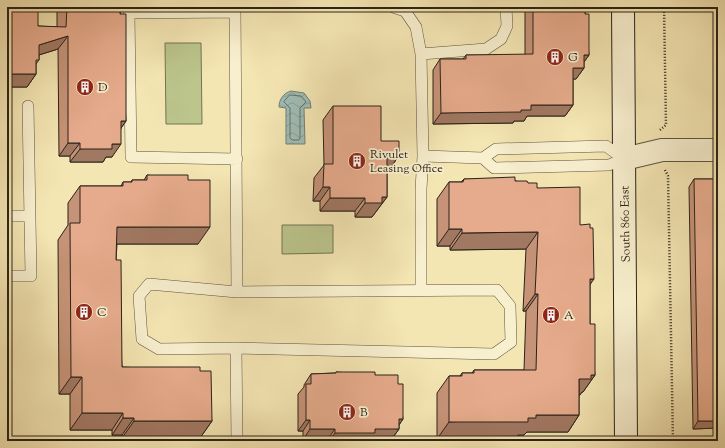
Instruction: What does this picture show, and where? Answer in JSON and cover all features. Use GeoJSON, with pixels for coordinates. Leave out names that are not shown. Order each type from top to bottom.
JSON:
{"type":"FeatureCollection","features":[{"type":"Feature","properties":{"kind":"street","name":"South 860 East"},"geometry":{"type":"LineString","coordinates":[[623,7],[626,441]]}},
{"type":"Feature","properties":{"kind":"street"},"geometry":{"type":"LineString","coordinates":[[624,159],[662,150],[718,150]]}},
{"type":"Feature","properties":{"kind":"lane"},"geometry":{"type":"LineString","coordinates":[[393,7],[405,11],[416,27],[420,54],[423,156],[421,189],[420,290]]}},
{"type":"Feature","properties":{"kind":"lane"},"geometry":{"type":"LineString","coordinates":[[420,54],[486,49],[501,39],[507,26],[506,7]]}},
{"type":"Feature","properties":{"kind":"lane"},"geometry":{"type":"LineString","coordinates":[[237,159],[131,157],[129,13],[235,9],[237,159],[237,292]]}},
{"type":"Feature","properties":{"kind":"lane"},"geometry":{"type":"LineString","coordinates":[[7,276],[31,276],[28,106]]}},
{"type":"Feature","properties":{"kind":"lane"},"geometry":{"type":"LineString","coordinates":[[423,156],[483,158],[496,149],[606,146],[624,159],[609,166],[494,168],[483,158]]}},
{"type":"Feature","properties":{"kind":"lane"},"geometry":{"type":"LineString","coordinates":[[7,216],[30,216]]}},
{"type":"Feature","properties":{"kind":"lane"},"geometry":{"type":"LineString","coordinates":[[149,284],[237,292],[420,290],[496,290],[510,306],[511,342],[494,354],[236,348],[159,349],[142,338],[138,296],[149,284]]}},
{"type":"Feature","properties":{"kind":"lane"},"geometry":{"type":"LineString","coordinates":[[236,348],[237,441]]}},
{"type":"Feature","properties":{"kind":"path"},"geometry":{"type":"LineString","coordinates":[[660,130],[666,125],[664,7]]}},
{"type":"Feature","properties":{"kind":"path"},"geometry":{"type":"LineString","coordinates":[[664,167],[668,176],[673,441]]}},
{"type":"Feature","properties":{"kind":"green space"},"geometry":{"type":"Polygon","coordinates":[[[165,43],[201,43],[202,124],[166,124],[165,43]]]}},
{"type":"Feature","properties":{"kind":"green space"},"geometry":{"type":"Polygon","coordinates":[[[282,225],[333,225],[333,253],[282,254],[282,225]]]}},
{"type":"Feature","properties":{"kind":"water"},"geometry":{"type":"Polygon","coordinates":[[[291,91],[304,93],[310,101],[311,108],[304,108],[305,144],[286,144],[286,108],[279,107],[279,104],[282,97],[291,91]]]}},
{"type":"Feature","properties":{"kind":"building","name":"D"},"geometry":{"type":"Polygon","coordinates":[[[7,7],[34,7],[34,10],[38,10],[38,26],[66,27],[67,7],[120,7],[120,14],[126,14],[126,121],[121,121],[121,144],[112,144],[112,149],[80,149],[80,143],[68,143],[68,36],[39,45],[39,60],[36,60],[36,74],[7,74],[7,7]]]}},
{"type":"Feature","properties":{"kind":"building","name":"G"},"geometry":{"type":"Polygon","coordinates":[[[533,7],[585,7],[585,14],[589,14],[589,55],[584,55],[584,68],[573,68],[573,105],[531,105],[531,110],[521,110],[521,112],[441,113],[440,59],[466,59],[466,55],[533,54],[533,7]]]}},
{"type":"Feature","properties":{"kind":"building","name":"Rivulet Leasing Office"},"geometry":{"type":"Polygon","coordinates":[[[333,106],[381,106],[381,141],[399,141],[399,155],[387,155],[387,197],[382,197],[382,203],[365,203],[365,198],[330,198],[330,187],[323,187],[324,164],[333,164],[333,106]]]}},
{"type":"Feature","properties":{"kind":"building","name":"C"},"geometry":{"type":"Polygon","coordinates":[[[147,175],[188,175],[188,180],[210,180],[210,227],[117,227],[116,260],[121,260],[122,367],[200,367],[200,371],[211,371],[212,421],[134,421],[134,418],[123,418],[123,413],[82,413],[82,377],[71,377],[70,223],[80,223],[80,186],[123,186],[123,182],[132,182],[132,180],[147,180],[147,175]]]}},
{"type":"Feature","properties":{"kind":"building","name":"A"},"geometry":{"type":"Polygon","coordinates":[[[515,177],[515,181],[537,183],[537,188],[580,187],[580,225],[590,224],[590,228],[593,228],[594,279],[590,279],[590,324],[595,324],[595,375],[591,375],[591,379],[579,379],[579,415],[536,415],[536,418],[528,418],[528,422],[449,422],[449,376],[462,376],[462,373],[474,373],[474,370],[536,370],[538,294],[535,294],[538,232],[462,233],[462,229],[449,229],[449,182],[463,182],[464,179],[515,177]]]}},
{"type":"Feature","properties":{"kind":"building"},"geometry":{"type":"Polygon","coordinates":[[[694,179],[718,179],[718,421],[698,421],[694,179]]]}},
{"type":"Feature","properties":{"kind":"building","name":"B"},"geometry":{"type":"Polygon","coordinates":[[[336,372],[375,372],[375,375],[398,375],[398,384],[403,384],[403,419],[399,419],[399,429],[375,429],[375,433],[335,433],[335,429],[310,429],[310,420],[306,420],[306,384],[311,384],[311,374],[336,372]]]}},
{"type":"Feature","properties":{"kind":"place","name":"G"},"geometry":{"type":"Point","coordinates":[555,57]}},
{"type":"Feature","properties":{"kind":"place","name":"D"},"geometry":{"type":"Point","coordinates":[85,87]}},
{"type":"Feature","properties":{"kind":"place","name":"Rivulet Leasing Office"},"geometry":{"type":"Point","coordinates":[357,161]}},
{"type":"Feature","properties":{"kind":"place","name":"C"},"geometry":{"type":"Point","coordinates":[84,312]}},
{"type":"Feature","properties":{"kind":"place","name":"A"},"geometry":{"type":"Point","coordinates":[551,315]}},
{"type":"Feature","properties":{"kind":"place","name":"B"},"geometry":{"type":"Point","coordinates":[347,412]}}]}
